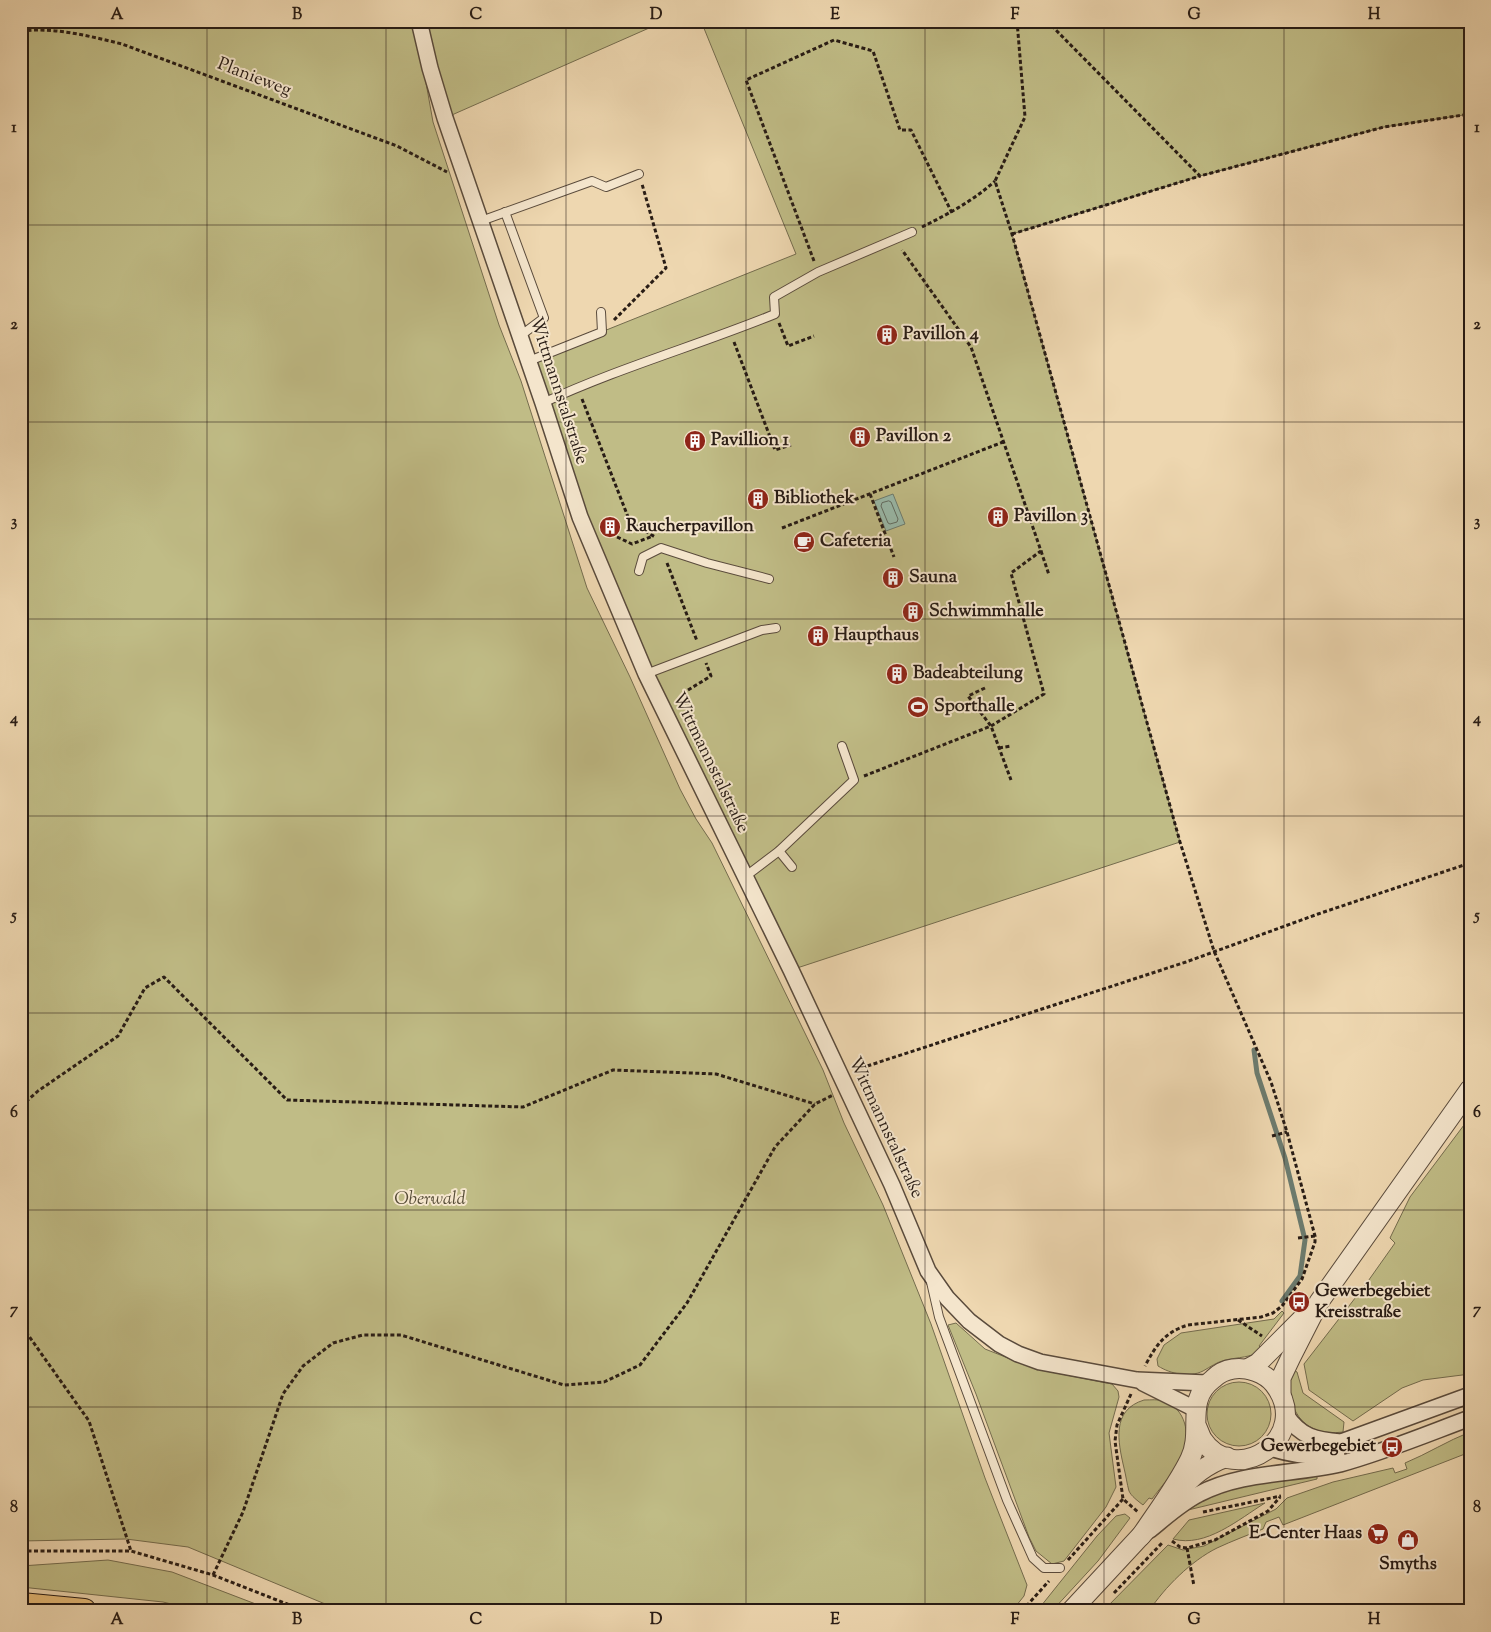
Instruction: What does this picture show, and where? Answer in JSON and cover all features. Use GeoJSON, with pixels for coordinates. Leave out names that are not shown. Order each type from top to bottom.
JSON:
{"type":"FeatureCollection","features":[{"type":"Feature","properties":{"kind":"main road"},"geometry":{"type":"LineString","coordinates":[[21,1605],[84,1611]]}},
{"type":"Feature","properties":{"kind":"street","name":"Wittmannstalstraße"},"geometry":{"type":"LineString","coordinates":[[419,21],[442,109],[529,361],[580,517],[646,674],[729,847],[746,876],[843,1081],[892,1186],[928,1270],[947,1298],[969,1321],[999,1344],[1018,1354],[1040,1362],[1137,1380],[1207,1383]]}},
{"type":"Feature","properties":{"kind":"street"},"geometry":{"type":"LineString","coordinates":[[1281,1394],[1284,1371],[1320,1302],[1470,1089]]}},
{"type":"Feature","properties":{"kind":"street"},"geometry":{"type":"LineString","coordinates":[[1247,1369],[1258,1363],[1320,1302]]}},
{"type":"Feature","properties":{"kind":"street"},"geometry":{"type":"LineString","coordinates":[[1141,1536],[1189,1460],[1195,1446],[1196,1417],[1199,1395],[1207,1383],[1218,1374],[1232,1369],[1247,1369],[1261,1373],[1272,1382],[1281,1394],[1286,1415],[1284,1428],[1270,1448],[1257,1456],[1242,1459],[1227,1457],[1213,1450],[1202,1439],[1196,1417]]}},
{"type":"Feature","properties":{"kind":"street","name":"Wittmannstalstraße"},"geometry":{"type":"LineString","coordinates":[[1137,1380],[1196,1417]]}},
{"type":"Feature","properties":{"kind":"street"},"geometry":{"type":"LineString","coordinates":[[1286,1415],[1294,1427],[1306,1436],[1322,1441],[1341,1442],[1470,1395]]}},
{"type":"Feature","properties":{"kind":"street"},"geometry":{"type":"LineString","coordinates":[[1141,1536],[1187,1501],[1215,1486],[1240,1479],[1327,1466],[1392,1447],[1470,1418]]}},
{"type":"Feature","properties":{"kind":"street"},"geometry":{"type":"LineString","coordinates":[[1270,1448],[1291,1454],[1319,1457],[1368,1455]]}},
{"type":"Feature","properties":{"kind":"street"},"geometry":{"type":"LineString","coordinates":[[1071,1611],[1141,1536],[1186,1483],[1214,1462],[1227,1457]]}},
{"type":"Feature","properties":{"kind":"lane"},"geometry":{"type":"LineString","coordinates":[[481,221],[592,181],[606,187],[639,174]]}},
{"type":"Feature","properties":{"kind":"lane"},"geometry":{"type":"LineString","coordinates":[[505,212],[544,318],[520,336]]}},
{"type":"Feature","properties":{"kind":"lane"},"geometry":{"type":"LineString","coordinates":[[543,403],[577,387],[776,314],[774,297],[818,272],[912,232]]}},
{"type":"Feature","properties":{"kind":"lane"},"geometry":{"type":"LineString","coordinates":[[529,361],[602,332],[601,312]]}},
{"type":"Feature","properties":{"kind":"lane"},"geometry":{"type":"LineString","coordinates":[[639,571],[643,557],[661,548],[707,563],[769,579]]}},
{"type":"Feature","properties":{"kind":"lane"},"geometry":{"type":"LineString","coordinates":[[646,674],[762,630],[776,628]]}},
{"type":"Feature","properties":{"kind":"lane"},"geometry":{"type":"LineString","coordinates":[[746,876],[780,851],[854,780],[842,746]]}},
{"type":"Feature","properties":{"kind":"lane"},"geometry":{"type":"LineString","coordinates":[[780,851],[792,866]]}},
{"type":"Feature","properties":{"kind":"lane"},"geometry":{"type":"LineString","coordinates":[[928,1270],[939,1317],[1007,1500],[1029,1550],[1033,1558],[1044,1568],[1060,1568]]}},
{"type":"Feature","properties":{"kind":"path"},"geometry":{"type":"LineString","coordinates":[[912,232],[952,213],[982,193],[995,181],[1025,117],[1018,21]]}},
{"type":"Feature","properties":{"kind":"path"},"geometry":{"type":"LineString","coordinates":[[1047,21],[1200,176]]}},
{"type":"Feature","properties":{"kind":"path","name":"Planieweg"},"geometry":{"type":"LineString","coordinates":[[21,32],[34,30],[81,34],[122,44],[397,146],[468,183]]}},
{"type":"Feature","properties":{"kind":"path"},"geometry":{"type":"LineString","coordinates":[[818,272],[746,80],[834,40],[873,51],[900,130],[911,130],[952,213]]}},
{"type":"Feature","properties":{"kind":"path"},"geometry":{"type":"LineString","coordinates":[[1012,234],[1200,176],[1384,127],[1470,114]]}},
{"type":"Feature","properties":{"kind":"path"},"geometry":{"type":"LineString","coordinates":[[602,332],[666,268],[639,174]]}},
{"type":"Feature","properties":{"kind":"path"},"geometry":{"type":"LineString","coordinates":[[995,181],[1012,234],[1180,842],[1214,951],[1270,1082],[1287,1132],[1315,1236],[1315,1242],[1302,1279],[1282,1306],[1273,1313],[1260,1317],[1188,1325],[1170,1331],[1161,1340],[1137,1380],[1117,1425],[1115,1441],[1123,1499],[1139,1513]]}},
{"type":"Feature","properties":{"kind":"path"},"geometry":{"type":"LineString","coordinates":[[895,240],[971,347],[1049,575]]}},
{"type":"Feature","properties":{"kind":"path"},"geometry":{"type":"LineString","coordinates":[[776,314],[788,346],[814,336]]}},
{"type":"Feature","properties":{"kind":"path"},"geometry":{"type":"LineString","coordinates":[[730,332],[775,450],[791,445]]}},
{"type":"Feature","properties":{"kind":"path"},"geometry":{"type":"LineString","coordinates":[[577,387],[630,522],[657,538],[711,676],[688,690]]}},
{"type":"Feature","properties":{"kind":"path"},"geometry":{"type":"LineString","coordinates":[[782,528],[1003,442]]}},
{"type":"Feature","properties":{"kind":"path"},"geometry":{"type":"LineString","coordinates":[[870,494],[894,557]]}},
{"type":"Feature","properties":{"kind":"path"},"geometry":{"type":"LineString","coordinates":[[618,537],[632,544],[653,536]]}},
{"type":"Feature","properties":{"kind":"path"},"geometry":{"type":"LineString","coordinates":[[854,780],[991,726],[1044,694],[1012,573],[1041,551]]}},
{"type":"Feature","properties":{"kind":"path"},"geometry":{"type":"LineString","coordinates":[[985,688],[968,696],[991,726],[1011,780]]}},
{"type":"Feature","properties":{"kind":"path"},"geometry":{"type":"LineString","coordinates":[[999,748],[1011,746]]}},
{"type":"Feature","properties":{"kind":"path"},"geometry":{"type":"LineString","coordinates":[[213,1575],[243,1512],[283,1394],[303,1366],[333,1342],[363,1335],[400,1335],[564,1385],[604,1382],[640,1366],[687,1303],[775,1147],[815,1104],[843,1081],[1318,914],[1470,863]]}},
{"type":"Feature","properties":{"kind":"path"},"geometry":{"type":"LineString","coordinates":[[21,1106],[38,1091],[118,1036],[144,988],[164,976],[287,1100],[523,1107],[613,1070],[716,1074],[815,1104]]}},
{"type":"Feature","properties":{"kind":"path"},"geometry":{"type":"LineString","coordinates":[[1272,1136],[1287,1132]]}},
{"type":"Feature","properties":{"kind":"path"},"geometry":{"type":"LineString","coordinates":[[1298,1238],[1315,1236]]}},
{"type":"Feature","properties":{"kind":"path"},"geometry":{"type":"LineString","coordinates":[[21,1280],[26,1332],[90,1422],[131,1551]]}},
{"type":"Feature","properties":{"kind":"path"},"geometry":{"type":"LineString","coordinates":[[1238,1320],[1269,1340]]}},
{"type":"Feature","properties":{"kind":"path"},"geometry":{"type":"LineString","coordinates":[[1172,1541],[1180,1547],[1187,1548],[1215,1540],[1268,1511],[1281,1496],[1198,1512]]}},
{"type":"Feature","properties":{"kind":"path"},"geometry":{"type":"LineString","coordinates":[[1022,1611],[1123,1499]]}},
{"type":"Feature","properties":{"kind":"path"},"geometry":{"type":"LineString","coordinates":[[1109,1599],[1165,1540]]}},
{"type":"Feature","properties":{"kind":"path"},"geometry":{"type":"LineString","coordinates":[[1187,1548],[1194,1586]]}},
{"type":"Feature","properties":{"kind":"path"},"geometry":{"type":"LineString","coordinates":[[21,1551],[131,1551],[213,1575],[305,1611]]}},
{"type":"Feature","properties":{"kind":"green space","name":"Oberwald"},"geometry":{"type":"Polygon","coordinates":[[[21,21],[415,21],[433,122],[499,325],[521,381],[587,588],[630,677],[680,789],[696,819],[712,843],[823,1070],[844,1123],[883,1205],[931,1324],[985,1478],[1027,1585],[1024,1596],[1012,1611],[342,1611],[188,1547],[126,1539],[21,1541],[21,21]]]}},
{"type":"Feature","properties":{"kind":"green space"},"geometry":{"type":"Polygon","coordinates":[[[421,21],[665,21],[445,118],[421,21]]]}},
{"type":"Feature","properties":{"kind":"green space"},"geometry":{"type":"Polygon","coordinates":[[[701,21],[1470,21],[1470,114],[1384,127],[1200,176],[1012,234],[1180,842],[791,970],[607,583],[529,361],[796,254],[701,21]]]}},
{"type":"Feature","properties":{"kind":"green space"},"geometry":{"type":"Polygon","coordinates":[[[1470,1117],[1470,1374],[1423,1380],[1402,1388],[1353,1421],[1309,1390],[1304,1364],[1395,1243],[1390,1238],[1410,1197],[1470,1117]]]}},
{"type":"Feature","properties":{"kind":"green space"},"geometry":{"type":"Polygon","coordinates":[[[1282,1311],[1284,1313],[1259,1346],[1263,1350],[1258,1353],[1222,1361],[1198,1373],[1186,1375],[1174,1373],[1158,1366],[1157,1359],[1164,1345],[1181,1333],[1274,1319],[1282,1311]]]}},
{"type":"Feature","properties":{"kind":"green space"},"geometry":{"type":"Polygon","coordinates":[[[956,1323],[985,1349],[1036,1369],[1112,1384],[1118,1391],[1119,1397],[1109,1433],[1116,1487],[1106,1507],[1064,1561],[1052,1564],[1036,1551],[1029,1537],[976,1394],[948,1325],[956,1323]]]}},
{"type":"Feature","properties":{"kind":"green space"},"geometry":{"type":"Polygon","coordinates":[[[1292,1369],[1297,1372],[1303,1393],[1344,1422],[1343,1432],[1328,1433],[1316,1430],[1299,1417],[1291,1395],[1292,1369]]]}},
{"type":"Feature","properties":{"kind":"green space"},"geometry":{"type":"Polygon","coordinates":[[[1239,1382],[1257,1388],[1265,1396],[1271,1414],[1265,1432],[1257,1440],[1239,1446],[1221,1440],[1213,1432],[1207,1414],[1213,1396],[1221,1388],[1239,1382]]]}},
{"type":"Feature","properties":{"kind":"green space"},"geometry":{"type":"Polygon","coordinates":[[[1144,1400],[1164,1401],[1177,1410],[1182,1416],[1186,1431],[1186,1446],[1178,1464],[1152,1499],[1149,1498],[1143,1505],[1129,1491],[1120,1448],[1119,1428],[1126,1411],[1144,1400]]]}},
{"type":"Feature","properties":{"kind":"green space"},"geometry":{"type":"Polygon","coordinates":[[[1470,1432],[1470,1452],[1283,1525],[1279,1517],[1266,1522],[1263,1529],[1207,1553],[1179,1575],[1149,1611],[1103,1611],[1168,1545],[1183,1550],[1204,1546],[1276,1509],[1287,1498],[1333,1482],[1393,1468],[1395,1473],[1407,1469],[1405,1463],[1470,1432]]]}},
{"type":"Feature","properties":{"kind":"green space"},"geometry":{"type":"Polygon","coordinates":[[[1317,1475],[1317,1479],[1188,1510],[1212,1496],[1227,1490],[1265,1482],[1317,1475]]]}},
{"type":"Feature","properties":{"kind":"green space"},"geometry":{"type":"Polygon","coordinates":[[[1265,1503],[1233,1524],[1210,1536],[1185,1541],[1173,1539],[1189,1520],[1265,1503]]]}},
{"type":"Feature","properties":{"kind":"green space"},"geometry":{"type":"Polygon","coordinates":[[[1125,1514],[1130,1518],[1098,1561],[1052,1611],[1037,1611],[1097,1536],[1116,1516],[1125,1514]]]}},
{"type":"Feature","properties":{"kind":"green space"},"geometry":{"type":"Polygon","coordinates":[[[108,1560],[172,1572],[274,1611],[200,1611],[163,1602],[21,1587],[21,1566],[108,1560]]]}},
{"type":"Feature","properties":{"kind":"water"},"geometry":{"type":"Polygon","coordinates":[[[893,494],[905,524],[886,531],[874,501],[893,494]]]}},
{"type":"Feature","properties":{"kind":"waterway"},"geometry":{"type":"LineString","coordinates":[[1254,1050],[1257,1073],[1285,1158],[1305,1240],[1300,1276],[1282,1301]]}},
{"type":"Feature","properties":{"kind":"place","name":"Pavillon 4"},"geometry":{"type":"Point","coordinates":[887,335]}},
{"type":"Feature","properties":{"kind":"place","name":"Pavillon 2"},"geometry":{"type":"Point","coordinates":[860,437]}},
{"type":"Feature","properties":{"kind":"place","name":"Pavillion 1"},"geometry":{"type":"Point","coordinates":[695,441]}},
{"type":"Feature","properties":{"kind":"place","name":"Bibliothek"},"geometry":{"type":"Point","coordinates":[758,499]}},
{"type":"Feature","properties":{"kind":"place","name":"Pavillon 3"},"geometry":{"type":"Point","coordinates":[998,517]}},
{"type":"Feature","properties":{"kind":"place","name":"Raucherpavillon"},"geometry":{"type":"Point","coordinates":[610,527]}},
{"type":"Feature","properties":{"kind":"place","name":"Cafeteria"},"geometry":{"type":"Point","coordinates":[804,542]}},
{"type":"Feature","properties":{"kind":"place","name":"Sauna"},"geometry":{"type":"Point","coordinates":[893,578]}},
{"type":"Feature","properties":{"kind":"place","name":"Schwimmhalle"},"geometry":{"type":"Point","coordinates":[913,612]}},
{"type":"Feature","properties":{"kind":"place","name":"Haupthaus"},"geometry":{"type":"Point","coordinates":[818,636]}},
{"type":"Feature","properties":{"kind":"place","name":"Badeabteilung"},"geometry":{"type":"Point","coordinates":[897,674]}},
{"type":"Feature","properties":{"kind":"place","name":"Sporthalle"},"geometry":{"type":"Point","coordinates":[918,707]}},
{"type":"Feature","properties":{"kind":"place","name":"Gewerbegebiet Kreisstraße"},"geometry":{"type":"Point","coordinates":[1299,1302]}},
{"type":"Feature","properties":{"kind":"place","name":"Gewerbegebiet"},"geometry":{"type":"Point","coordinates":[1392,1447]}},
{"type":"Feature","properties":{"kind":"place","name":"E-Center Haas"},"geometry":{"type":"Point","coordinates":[1378,1534]}},
{"type":"Feature","properties":{"kind":"place","name":"Smyths"},"geometry":{"type":"Point","coordinates":[1408,1540]}}]}
